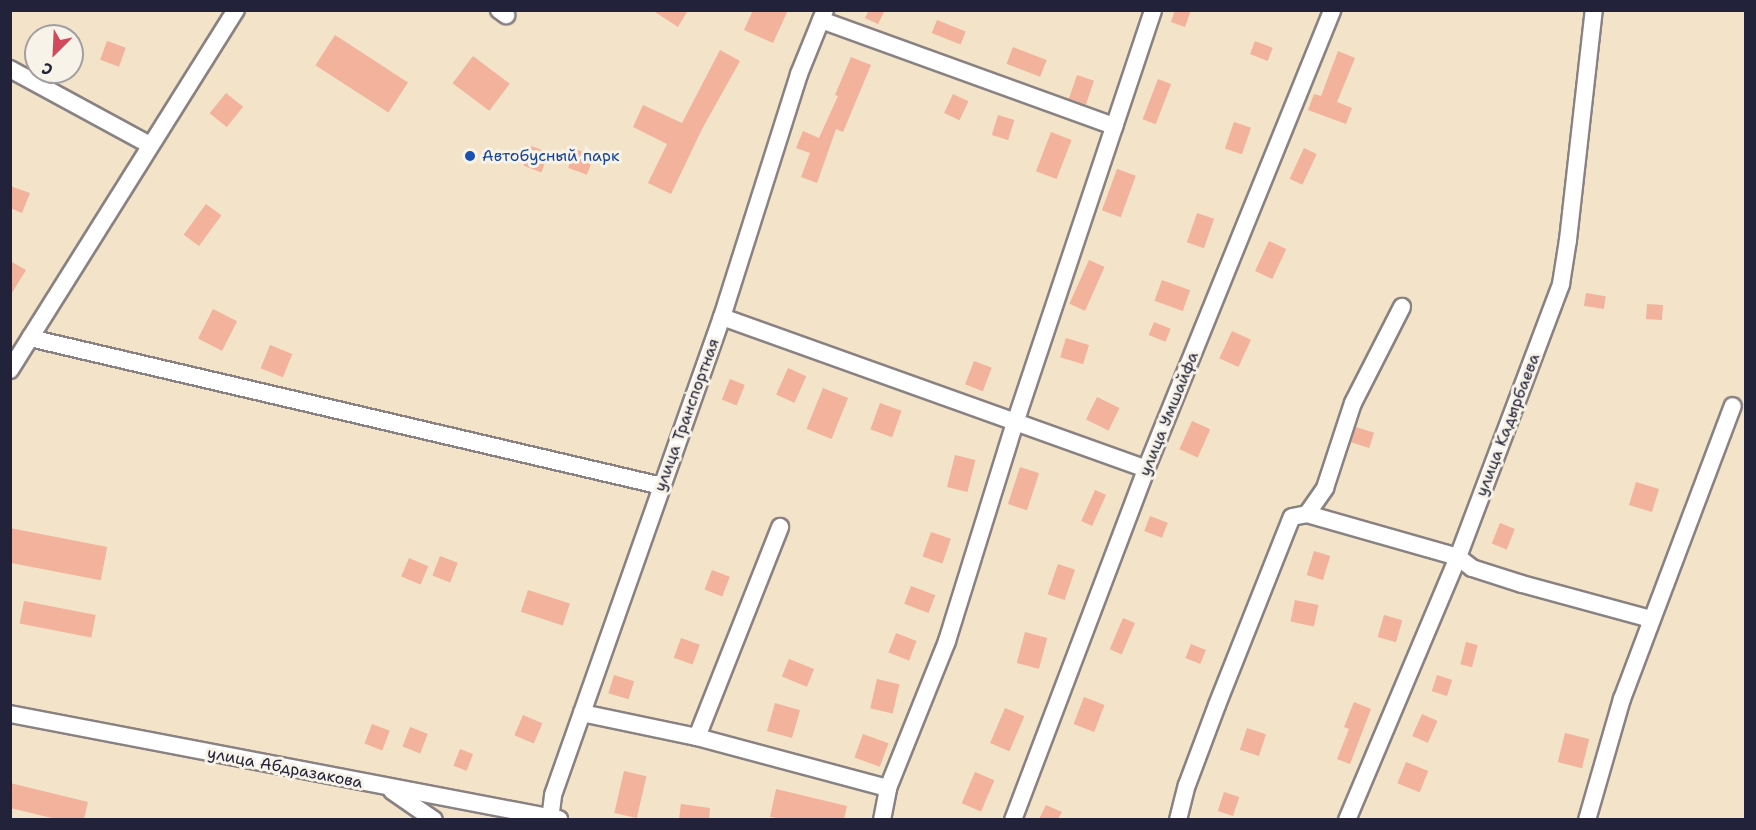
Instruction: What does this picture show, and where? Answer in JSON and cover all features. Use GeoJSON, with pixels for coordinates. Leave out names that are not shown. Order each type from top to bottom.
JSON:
{"type":"FeatureCollection","features":[{"type":"Feature","properties":{"kind":"street"},"geometry":{"type":"LineString","coordinates":[[10,370],[236,10]]}},
{"type":"Feature","properties":{"kind":"street"},"geometry":{"type":"LineString","coordinates":[[882,819],[888,788],[947,641],[1015,423],[1153,10]]}},
{"type":"Feature","properties":{"kind":"street","name":"улица Умшайфа"},"geometry":{"type":"LineString","coordinates":[[1013,819],[1146,468],[1332,10]]}},
{"type":"Feature","properties":{"kind":"street","name":"улица Кадырбаева"},"geometry":{"type":"LineString","coordinates":[[1347,819],[1458,557],[1561,284],[1594,10]]}},
{"type":"Feature","properties":{"kind":"street"},"geometry":{"type":"LineString","coordinates":[[823,15],[1114,126]]}},
{"type":"Feature","properties":{"kind":"street","name":"улица Транспортная"},"geometry":{"type":"LineString","coordinates":[[553,819],[553,795],[722,317],[800,74],[823,15]]}},
{"type":"Feature","properties":{"kind":"street"},"geometry":{"type":"LineString","coordinates":[[10,69],[150,146]]}},
{"type":"Feature","properties":{"kind":"street"},"geometry":{"type":"LineString","coordinates":[[1307,514],[1325,488],[1353,403],[1402,307]]}},
{"type":"Feature","properties":{"kind":"street"},"geometry":{"type":"LineString","coordinates":[[722,317],[1146,468]]}},
{"type":"Feature","properties":{"kind":"street"},"geometry":{"type":"LineString","coordinates":[[30,338],[662,486]]}},
{"type":"Feature","properties":{"kind":"street"},"geometry":{"type":"LineString","coordinates":[[1587,819],[1622,699],[1733,406]]}},
{"type":"Feature","properties":{"kind":"street"},"geometry":{"type":"LineString","coordinates":[[1178,819],[1186,785],[1292,517],[1307,514],[1458,557],[1472,568],[1512,581],[1651,618]]}},
{"type":"Feature","properties":{"kind":"street"},"geometry":{"type":"LineString","coordinates":[[697,737],[780,527]]}},
{"type":"Feature","properties":{"kind":"street"},"geometry":{"type":"LineString","coordinates":[[582,713],[697,737],[888,788]]}},
{"type":"Feature","properties":{"kind":"street","name":"улица Абдразакова"},"geometry":{"type":"LineString","coordinates":[[10,714],[553,819]]}},
{"type":"Feature","properties":{"kind":"street"},"geometry":{"type":"LineString","coordinates":[[387,787],[434,819]]}},
{"type":"Feature","properties":{"kind":"building"},"geometry":{"type":"Polygon","coordinates":[[[652,10],[688,10],[678,27],[652,10]]]}},
{"type":"Feature","properties":{"kind":"building"},"geometry":{"type":"Polygon","coordinates":[[[753,10],[788,10],[773,43],[744,30],[753,10]]]}},
{"type":"Feature","properties":{"kind":"building"},"geometry":{"type":"Polygon","coordinates":[[[869,10],[885,10],[878,24],[865,18],[869,10]]]}},
{"type":"Feature","properties":{"kind":"building"},"geometry":{"type":"Polygon","coordinates":[[[1175,10],[1191,10],[1185,27],[1171,22],[1175,10]]]}},
{"type":"Feature","properties":{"kind":"building"},"geometry":{"type":"Polygon","coordinates":[[[937,20],[966,32],[960,45],[932,33],[937,20]]]}},
{"type":"Feature","properties":{"kind":"building"},"geometry":{"type":"Polygon","coordinates":[[[335,35],[408,82],[388,113],[315,65],[335,35]]]}},
{"type":"Feature","properties":{"kind":"building"},"geometry":{"type":"Polygon","coordinates":[[[107,41],[126,48],[119,67],[100,60],[107,41]]]}},
{"type":"Feature","properties":{"kind":"building"},"geometry":{"type":"Polygon","coordinates":[[[1255,41],[1273,48],[1268,61],[1250,54],[1255,41]]]}},
{"type":"Feature","properties":{"kind":"building"},"geometry":{"type":"Polygon","coordinates":[[[1013,47],[1047,60],[1040,77],[1007,64],[1013,47]]]}},
{"type":"Feature","properties":{"kind":"building"},"geometry":{"type":"Polygon","coordinates":[[[720,50],[740,61],[702,129],[671,194],[648,183],[667,144],[633,127],[643,105],[682,123],[720,50]]]}},
{"type":"Feature","properties":{"kind":"building"},"geometry":{"type":"Polygon","coordinates":[[[1338,51],[1355,58],[1337,102],[1352,108],[1346,124],[1308,110],[1314,94],[1321,96],[1338,51]]]}},
{"type":"Feature","properties":{"kind":"building"},"geometry":{"type":"Polygon","coordinates":[[[473,56],[510,84],[489,111],[453,83],[473,56]]]}},
{"type":"Feature","properties":{"kind":"building"},"geometry":{"type":"Polygon","coordinates":[[[851,57],[871,65],[843,132],[836,129],[817,183],[801,177],[810,153],[796,148],[803,131],[819,138],[838,96],[835,95],[851,57]]]}},
{"type":"Feature","properties":{"kind":"building"},"geometry":{"type":"Polygon","coordinates":[[[1077,75],[1094,81],[1086,104],[1069,99],[1077,75]]]}},
{"type":"Feature","properties":{"kind":"building"},"geometry":{"type":"Polygon","coordinates":[[[1158,79],[1171,84],[1156,124],[1143,119],[1158,79]]]}},
{"type":"Feature","properties":{"kind":"building"},"geometry":{"type":"Polygon","coordinates":[[[226,93],[243,107],[227,127],[210,113],[226,93]]]}},
{"type":"Feature","properties":{"kind":"building"},"geometry":{"type":"Polygon","coordinates":[[[953,94],[968,101],[960,120],[944,113],[953,94]]]}},
{"type":"Feature","properties":{"kind":"building"},"geometry":{"type":"Polygon","coordinates":[[[998,115],[1014,120],[1008,140],[992,135],[998,115]]]}},
{"type":"Feature","properties":{"kind":"building"},"geometry":{"type":"Polygon","coordinates":[[[1234,122],[1251,128],[1242,154],[1225,148],[1234,122]]]}},
{"type":"Feature","properties":{"kind":"building"},"geometry":{"type":"Polygon","coordinates":[[[1051,132],[1072,140],[1056,179],[1036,171],[1051,132]]]}},
{"type":"Feature","properties":{"kind":"building"},"geometry":{"type":"Polygon","coordinates":[[[531,146],[549,153],[541,172],[523,166],[531,146]]]}},
{"type":"Feature","properties":{"kind":"building"},"geometry":{"type":"Polygon","coordinates":[[[1304,148],[1317,154],[1302,185],[1290,179],[1304,148]]]}},
{"type":"Feature","properties":{"kind":"building"},"geometry":{"type":"Polygon","coordinates":[[[575,149],[594,156],[587,175],[568,168],[575,149]]]}},
{"type":"Feature","properties":{"kind":"building"},"geometry":{"type":"Polygon","coordinates":[[[1117,169],[1136,176],[1121,217],[1102,210],[1117,169]]]}},
{"type":"Feature","properties":{"kind":"building"},"geometry":{"type":"Polygon","coordinates":[[[10,186],[30,193],[22,213],[10,208],[10,186]]]}},
{"type":"Feature","properties":{"kind":"building"},"geometry":{"type":"Polygon","coordinates":[[[206,204],[221,215],[199,246],[184,235],[206,204]]]}},
{"type":"Feature","properties":{"kind":"building"},"geometry":{"type":"Polygon","coordinates":[[[1197,213],[1214,219],[1204,248],[1187,242],[1197,213]]]}},
{"type":"Feature","properties":{"kind":"building"},"geometry":{"type":"Polygon","coordinates":[[[1269,241],[1286,249],[1272,279],[1255,271],[1269,241]]]}},
{"type":"Feature","properties":{"kind":"building"},"geometry":{"type":"Polygon","coordinates":[[[1089,260],[1105,267],[1085,311],[1069,304],[1089,260]]]}},
{"type":"Feature","properties":{"kind":"building"},"geometry":{"type":"Polygon","coordinates":[[[10,261],[26,270],[10,296],[10,261]]]}},
{"type":"Feature","properties":{"kind":"building"},"geometry":{"type":"Polygon","coordinates":[[[1162,280],[1190,290],[1183,311],[1154,301],[1162,280]]]}},
{"type":"Feature","properties":{"kind":"building"},"geometry":{"type":"Polygon","coordinates":[[[1586,293],[1606,296],[1604,309],[1584,306],[1586,293]]]}},
{"type":"Feature","properties":{"kind":"building"},"geometry":{"type":"Polygon","coordinates":[[[1647,304],[1663,305],[1662,320],[1646,319],[1647,304]]]}},
{"type":"Feature","properties":{"kind":"building"},"geometry":{"type":"Polygon","coordinates":[[[213,309],[237,321],[222,351],[198,338],[213,309]]]}},
{"type":"Feature","properties":{"kind":"building"},"geometry":{"type":"Polygon","coordinates":[[[1154,322],[1171,329],[1165,342],[1149,335],[1154,322]]]}},
{"type":"Feature","properties":{"kind":"building"},"geometry":{"type":"Polygon","coordinates":[[[1232,331],[1251,340],[1238,367],[1219,358],[1232,331]]]}},
{"type":"Feature","properties":{"kind":"building"},"geometry":{"type":"Polygon","coordinates":[[[1066,338],[1089,345],[1083,364],[1060,357],[1066,338]]]}},
{"type":"Feature","properties":{"kind":"building"},"geometry":{"type":"Polygon","coordinates":[[[270,345],[292,354],[283,377],[261,368],[270,345]]]}},
{"type":"Feature","properties":{"kind":"building"},"geometry":{"type":"Polygon","coordinates":[[[974,361],[992,368],[983,391],[965,384],[974,361]]]}},
{"type":"Feature","properties":{"kind":"building"},"geometry":{"type":"Polygon","coordinates":[[[788,368],[806,376],[794,403],[776,394],[788,368]]]}},
{"type":"Feature","properties":{"kind":"building"},"geometry":{"type":"Polygon","coordinates":[[[730,379],[745,385],[737,405],[722,399],[730,379]]]}},
{"type":"Feature","properties":{"kind":"building"},"geometry":{"type":"Polygon","coordinates":[[[823,388],[848,398],[832,439],[807,429],[823,388]]]}},
{"type":"Feature","properties":{"kind":"building"},"geometry":{"type":"Polygon","coordinates":[[[1097,397],[1119,408],[1109,430],[1086,419],[1097,397]]]}},
{"type":"Feature","properties":{"kind":"building"},"geometry":{"type":"Polygon","coordinates":[[[880,403],[902,411],[892,437],[870,429],[880,403]]]}},
{"type":"Feature","properties":{"kind":"building"},"geometry":{"type":"Polygon","coordinates":[[[1192,421],[1210,429],[1198,457],[1179,449],[1192,421]]]}},
{"type":"Feature","properties":{"kind":"building"},"geometry":{"type":"Polygon","coordinates":[[[1356,427],[1374,433],[1369,448],[1351,442],[1356,427]]]}},
{"type":"Feature","properties":{"kind":"building"},"geometry":{"type":"Polygon","coordinates":[[[955,455],[975,460],[967,492],[947,487],[955,455]]]}},
{"type":"Feature","properties":{"kind":"building"},"geometry":{"type":"Polygon","coordinates":[[[1020,467],[1039,473],[1027,510],[1008,504],[1020,467]]]}},
{"type":"Feature","properties":{"kind":"building"},"geometry":{"type":"Polygon","coordinates":[[[1636,482],[1659,489],[1652,512],[1629,505],[1636,482]]]}},
{"type":"Feature","properties":{"kind":"building"},"geometry":{"type":"Polygon","coordinates":[[[1095,490],[1106,495],[1092,526],[1081,521],[1095,490]]]}},
{"type":"Feature","properties":{"kind":"building"},"geometry":{"type":"Polygon","coordinates":[[[1150,516],[1168,523],[1162,538],[1144,531],[1150,516]]]}},
{"type":"Feature","properties":{"kind":"building"},"geometry":{"type":"Polygon","coordinates":[[[1500,523],[1515,529],[1507,549],[1492,543],[1500,523]]]}},
{"type":"Feature","properties":{"kind":"building"},"geometry":{"type":"Polygon","coordinates":[[[10,528],[107,547],[101,580],[10,563],[10,528]]]}},
{"type":"Feature","properties":{"kind":"building"},"geometry":{"type":"Polygon","coordinates":[[[931,532],[951,539],[942,563],[923,557],[931,532]]]}},
{"type":"Feature","properties":{"kind":"building"},"geometry":{"type":"Polygon","coordinates":[[[1314,551],[1330,556],[1323,580],[1307,575],[1314,551]]]}},
{"type":"Feature","properties":{"kind":"building"},"geometry":{"type":"Polygon","coordinates":[[[440,556],[458,563],[450,582],[432,576],[440,556]]]}},
{"type":"Feature","properties":{"kind":"building"},"geometry":{"type":"Polygon","coordinates":[[[409,558],[428,566],[421,585],[401,576],[409,558]]]}},
{"type":"Feature","properties":{"kind":"building"},"geometry":{"type":"Polygon","coordinates":[[[1058,564],[1075,570],[1065,600],[1048,594],[1058,564]]]}},
{"type":"Feature","properties":{"kind":"building"},"geometry":{"type":"Polygon","coordinates":[[[712,570],[730,577],[722,596],[704,590],[712,570]]]}},
{"type":"Feature","properties":{"kind":"building"},"geometry":{"type":"Polygon","coordinates":[[[911,586],[935,595],[928,613],[904,604],[911,586]]]}},
{"type":"Feature","properties":{"kind":"building"},"geometry":{"type":"Polygon","coordinates":[[[528,590],[570,604],[563,625],[521,612],[528,590]]]}},
{"type":"Feature","properties":{"kind":"building"},"geometry":{"type":"Polygon","coordinates":[[[1295,600],[1318,605],[1314,627],[1290,622],[1295,600]]]}},
{"type":"Feature","properties":{"kind":"building"},"geometry":{"type":"Polygon","coordinates":[[[24,601],[96,615],[91,638],[20,624],[24,601]]]}},
{"type":"Feature","properties":{"kind":"building"},"geometry":{"type":"Polygon","coordinates":[[[1384,615],[1402,620],[1396,642],[1378,637],[1384,615]]]}},
{"type":"Feature","properties":{"kind":"building"},"geometry":{"type":"Polygon","coordinates":[[[1123,618],[1135,623],[1122,654],[1110,649],[1123,618]]]}},
{"type":"Feature","properties":{"kind":"building"},"geometry":{"type":"Polygon","coordinates":[[[1025,632],[1047,638],[1039,669],[1017,663],[1025,632]]]}},
{"type":"Feature","properties":{"kind":"building"},"geometry":{"type":"Polygon","coordinates":[[[896,633],[917,641],[909,660],[888,653],[896,633]]]}},
{"type":"Feature","properties":{"kind":"building"},"geometry":{"type":"Polygon","coordinates":[[[681,638],[700,645],[693,665],[674,658],[681,638]]]}},
{"type":"Feature","properties":{"kind":"building"},"geometry":{"type":"Polygon","coordinates":[[[1466,642],[1478,645],[1472,667],[1460,664],[1466,642]]]}},
{"type":"Feature","properties":{"kind":"building"},"geometry":{"type":"Polygon","coordinates":[[[1191,644],[1206,650],[1200,664],[1185,658],[1191,644]]]}},
{"type":"Feature","properties":{"kind":"building"},"geometry":{"type":"Polygon","coordinates":[[[789,659],[814,669],[807,687],[782,677],[789,659]]]}},
{"type":"Feature","properties":{"kind":"building"},"geometry":{"type":"Polygon","coordinates":[[[614,675],[634,681],[629,699],[608,693],[614,675]]]}},
{"type":"Feature","properties":{"kind":"building"},"geometry":{"type":"Polygon","coordinates":[[[1437,675],[1452,680],[1447,696],[1432,691],[1437,675]]]}},
{"type":"Feature","properties":{"kind":"building"},"geometry":{"type":"Polygon","coordinates":[[[877,679],[899,684],[893,713],[870,708],[877,679]]]}},
{"type":"Feature","properties":{"kind":"building"},"geometry":{"type":"Polygon","coordinates":[[[1084,697],[1105,705],[1094,732],[1074,724],[1084,697]]]}},
{"type":"Feature","properties":{"kind":"building"},"geometry":{"type":"Polygon","coordinates":[[[1354,702],[1371,709],[1350,764],[1337,759],[1349,729],[1344,727],[1354,702]]]}},
{"type":"Feature","properties":{"kind":"building"},"geometry":{"type":"Polygon","coordinates":[[[775,703],[800,710],[792,738],[767,731],[775,703]]]}},
{"type":"Feature","properties":{"kind":"building"},"geometry":{"type":"Polygon","coordinates":[[[1005,708],[1024,716],[1009,751],[990,743],[1005,708]]]}},
{"type":"Feature","properties":{"kind":"building"},"geometry":{"type":"Polygon","coordinates":[[[1422,714],[1438,721],[1428,743],[1412,736],[1422,714]]]}},
{"type":"Feature","properties":{"kind":"building"},"geometry":{"type":"Polygon","coordinates":[[[523,715],[542,723],[534,743],[514,735],[523,715]]]}},
{"type":"Feature","properties":{"kind":"building"},"geometry":{"type":"Polygon","coordinates":[[[372,724],[390,731],[382,750],[364,744],[372,724]]]}},
{"type":"Feature","properties":{"kind":"building"},"geometry":{"type":"Polygon","coordinates":[[[410,727],[428,734],[420,753],[402,747],[410,727]]]}},
{"type":"Feature","properties":{"kind":"building"},"geometry":{"type":"Polygon","coordinates":[[[1247,728],[1266,734],[1259,756],[1240,750],[1247,728]]]}},
{"type":"Feature","properties":{"kind":"building"},"geometry":{"type":"Polygon","coordinates":[[[1565,733],[1589,739],[1582,768],[1558,762],[1565,733]]]}},
{"type":"Feature","properties":{"kind":"building"},"geometry":{"type":"Polygon","coordinates":[[[863,734],[888,743],[880,767],[854,757],[863,734]]]}},
{"type":"Feature","properties":{"kind":"building"},"geometry":{"type":"Polygon","coordinates":[[[460,749],[473,754],[467,771],[454,766],[460,749]]]}},
{"type":"Feature","properties":{"kind":"building"},"geometry":{"type":"Polygon","coordinates":[[[1406,762],[1428,771],[1420,792],[1397,783],[1406,762]]]}},
{"type":"Feature","properties":{"kind":"building"},"geometry":{"type":"Polygon","coordinates":[[[624,771],[646,776],[637,818],[614,813],[624,771]]]}},
{"type":"Feature","properties":{"kind":"building"},"geometry":{"type":"Polygon","coordinates":[[[975,772],[994,780],[981,812],[962,803],[975,772]]]}},
{"type":"Feature","properties":{"kind":"building"},"geometry":{"type":"Polygon","coordinates":[[[10,783],[88,802],[84,819],[56,819],[10,808],[10,783]]]}},
{"type":"Feature","properties":{"kind":"building"},"geometry":{"type":"Polygon","coordinates":[[[776,789],[847,806],[844,819],[770,817],[776,789]]]}},
{"type":"Feature","properties":{"kind":"building"},"geometry":{"type":"Polygon","coordinates":[[[1224,792],[1239,797],[1233,816],[1218,811],[1224,792]]]}},
{"type":"Feature","properties":{"kind":"building"},"geometry":{"type":"Polygon","coordinates":[[[681,804],[710,808],[709,819],[679,819],[681,804]]]}},
{"type":"Feature","properties":{"kind":"building"},"geometry":{"type":"Polygon","coordinates":[[[1046,805],[1062,812],[1058,819],[1039,819],[1046,805]]]}},
{"type":"Feature","properties":{"kind":"place","name":"Автобусный парк"},"geometry":{"type":"Point","coordinates":[470,156]}}]}
